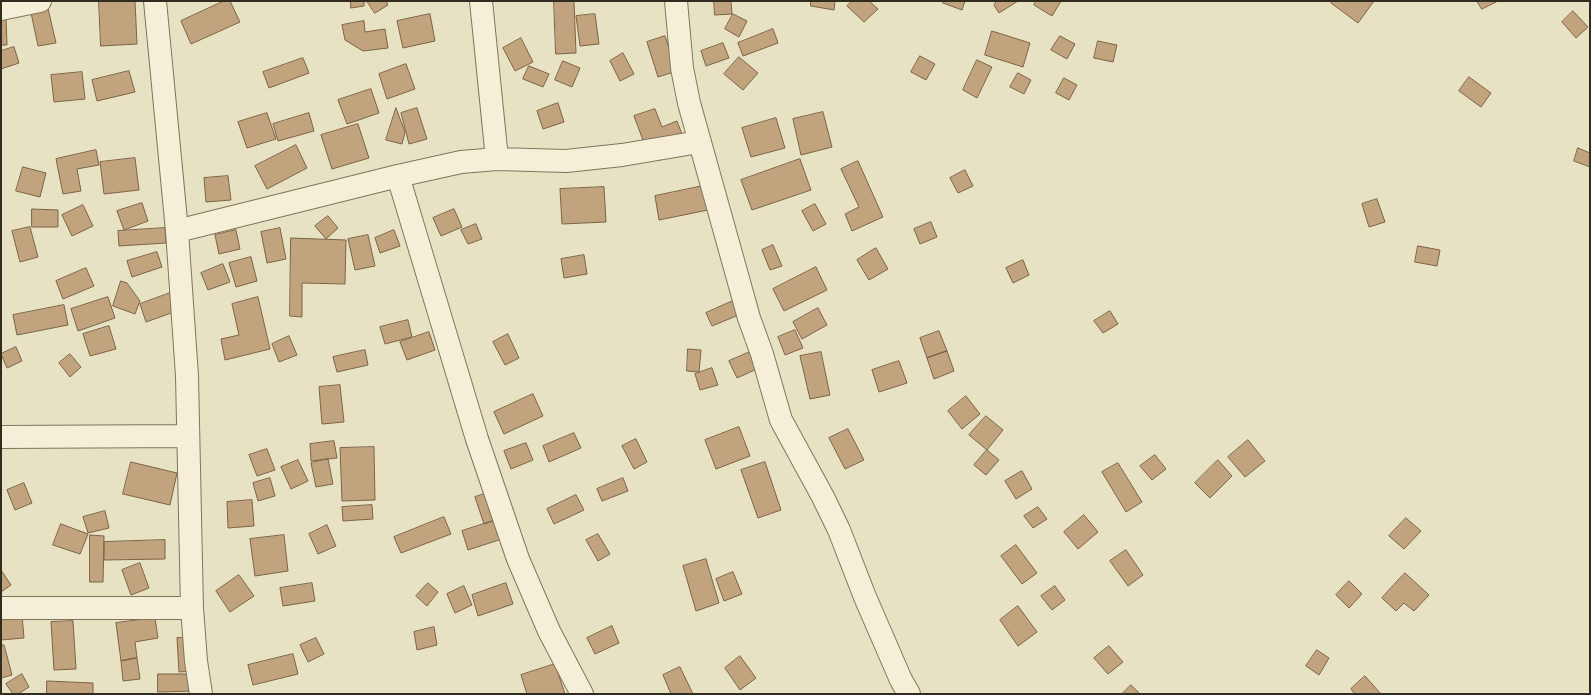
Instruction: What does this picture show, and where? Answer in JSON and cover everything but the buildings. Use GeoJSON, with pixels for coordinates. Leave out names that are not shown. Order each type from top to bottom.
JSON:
{"type":"FeatureCollection","features":[{"type":"Feature","properties":{"kind":"street"},"geometry":{"type":"LineString","coordinates":[[1,9],[40,1]]}},
{"type":"Feature","properties":{"kind":"street"},"geometry":{"type":"LineString","coordinates":[[155,1],[177,231],[187,376],[192,608],[196,661],[201,694]]}},
{"type":"Feature","properties":{"kind":"street"},"geometry":{"type":"LineString","coordinates":[[481,1],[481,17],[497,159]]}},
{"type":"Feature","properties":{"kind":"street"},"geometry":{"type":"LineString","coordinates":[[676,1],[682,68],[699,142],[749,318],[762,354],[781,420],[823,497],[839,530],[865,597],[901,680],[909,694]]}},
{"type":"Feature","properties":{"kind":"street"},"geometry":{"type":"LineString","coordinates":[[177,231],[398,176],[461,162],[497,159],[566,161],[622,156],[699,142]]}},
{"type":"Feature","properties":{"kind":"street"},"geometry":{"type":"LineString","coordinates":[[398,176],[477,439],[518,559],[549,631],[582,694]]}},
{"type":"Feature","properties":{"kind":"street"},"geometry":{"type":"LineString","coordinates":[[1,437],[188,436]]}},
{"type":"Feature","properties":{"kind":"street"},"geometry":{"type":"LineString","coordinates":[[1,608],[192,608]]}}]}
